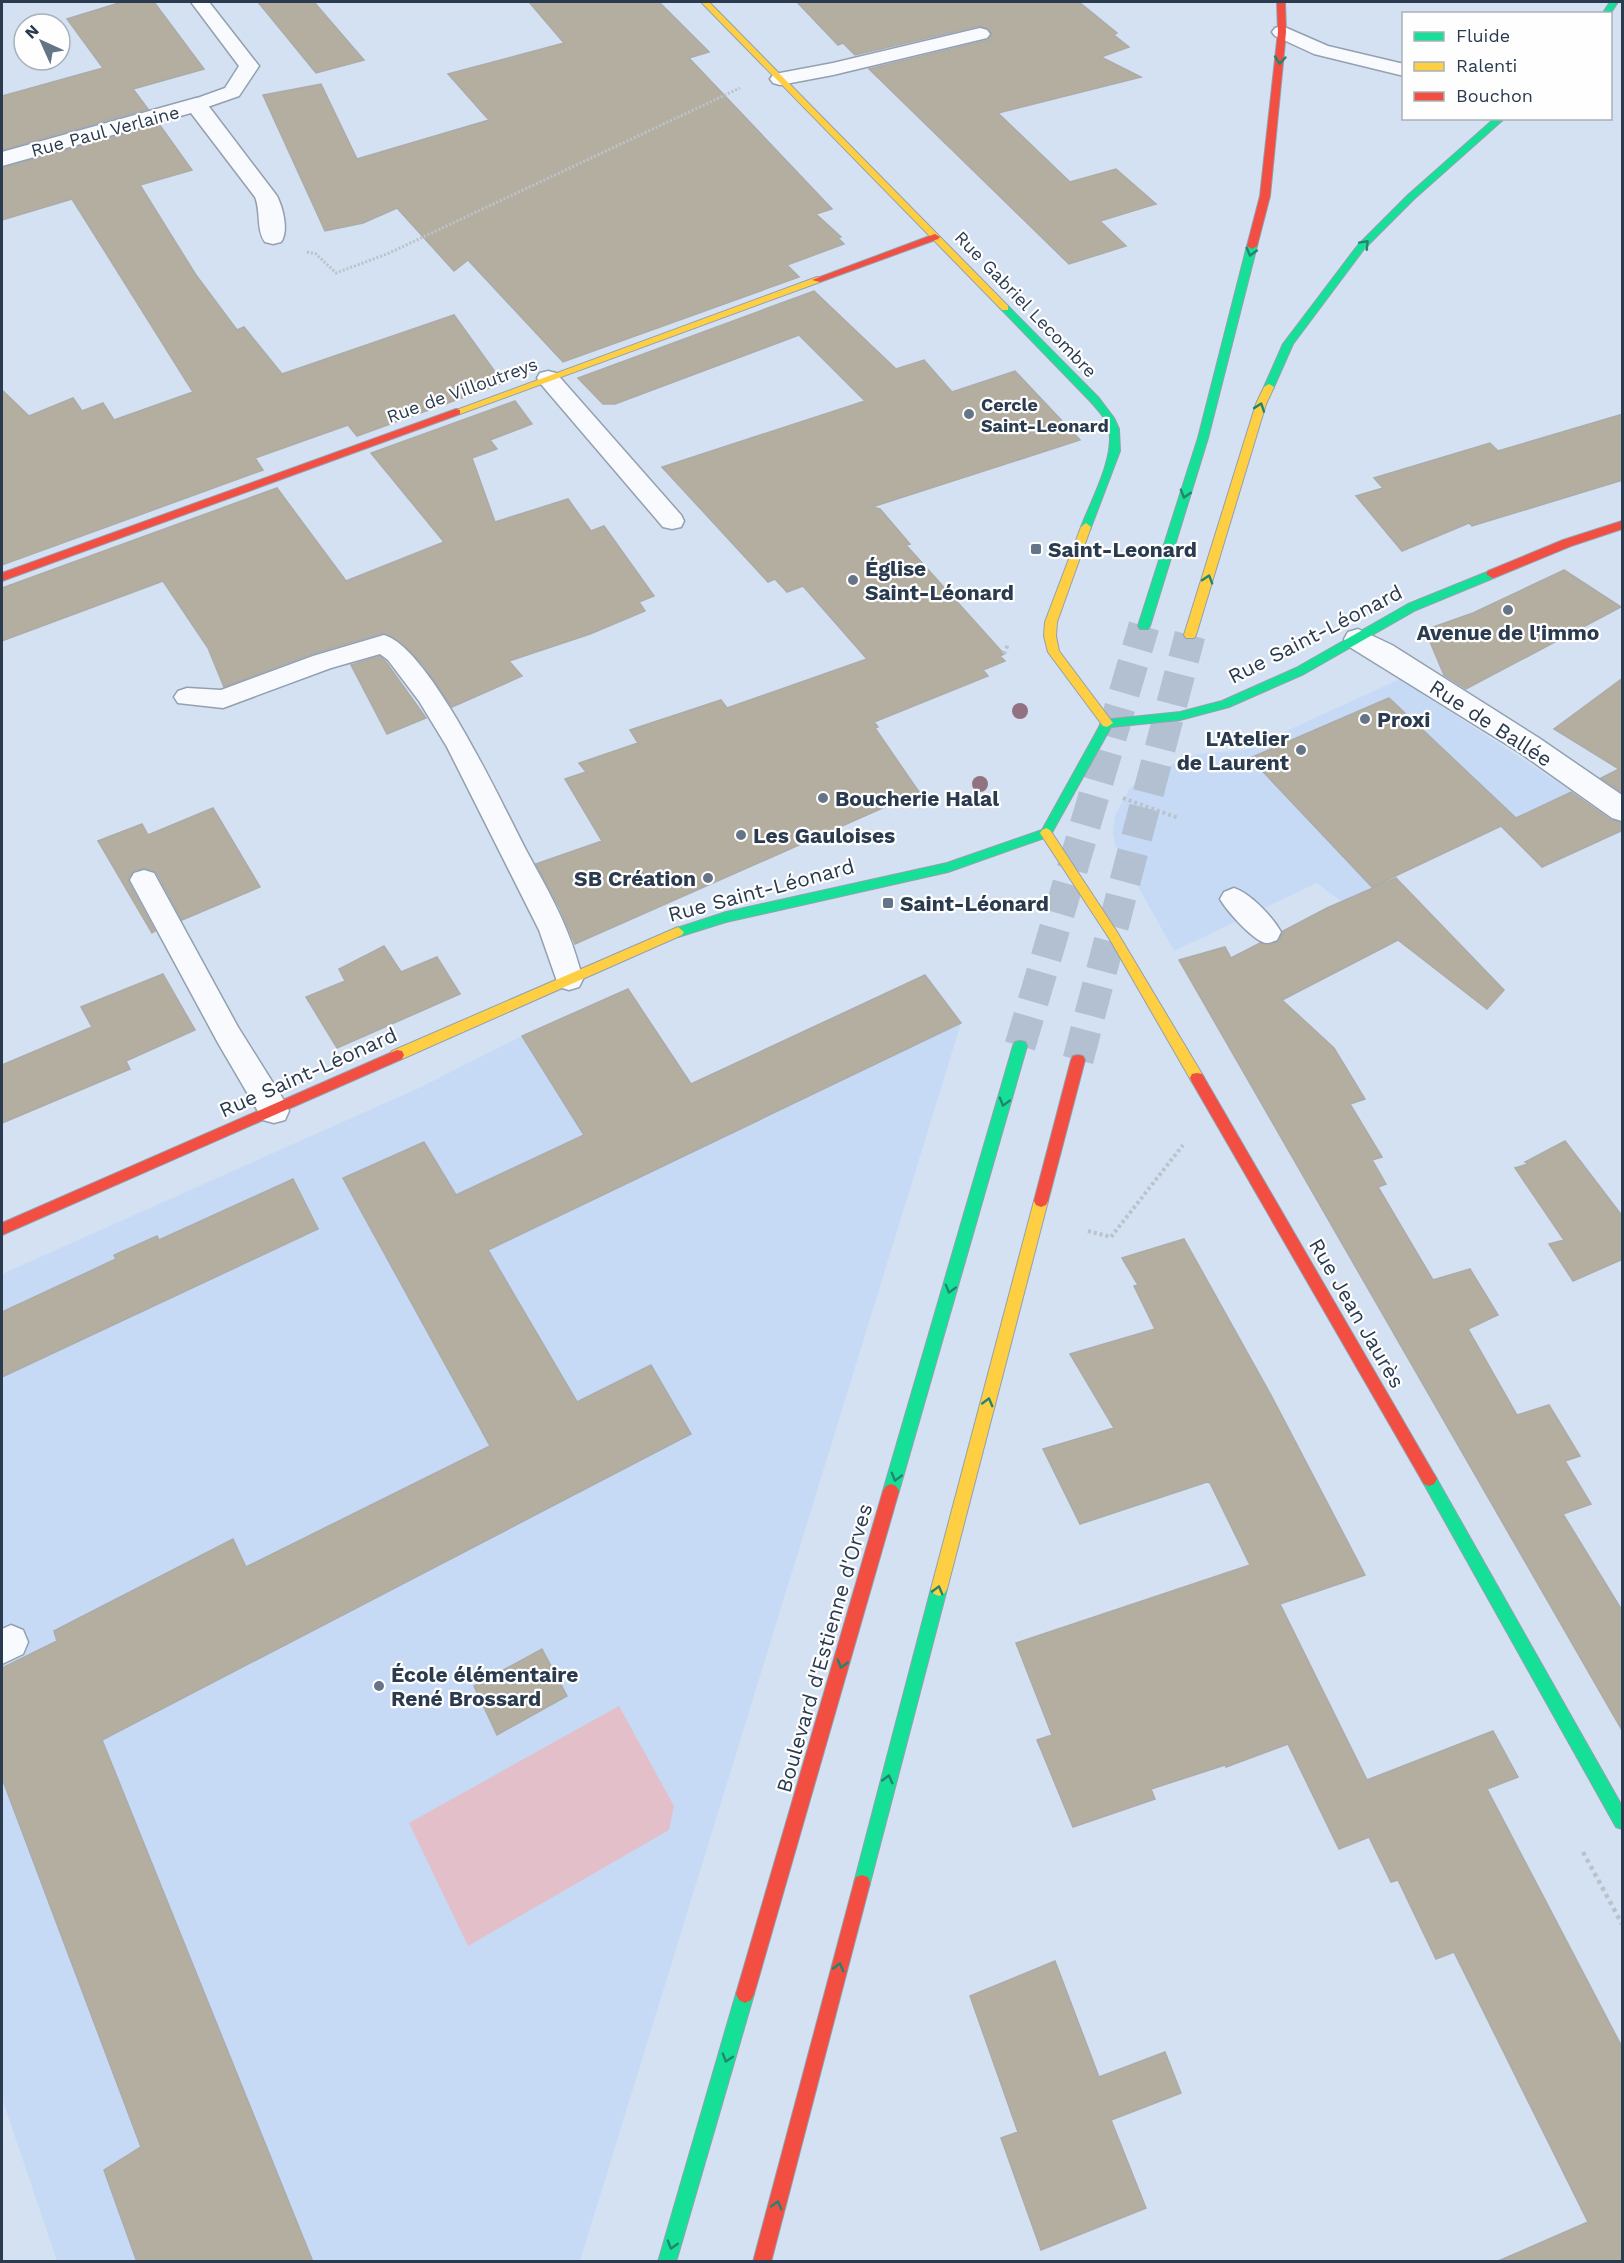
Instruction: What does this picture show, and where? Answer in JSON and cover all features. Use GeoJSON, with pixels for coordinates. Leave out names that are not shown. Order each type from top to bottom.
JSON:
{"type":"FeatureCollection","features":[{"type":"Feature","properties":{"kind":"main road","name":"Rue Gabriel Lecombre"},"geometry":{"type":"LineString","coordinates":[[705,2],[1095,400],[1115,426],[1117,438],[1115,451],[1051,622],[1050,636],[1054,652],[1107,723]]}},
{"type":"Feature","properties":{"kind":"main road"},"geometry":{"type":"LineString","coordinates":[[1144,626],[1203,438],[1265,196],[1282,32],[1281,2]]}},
{"type":"Feature","properties":{"kind":"main road"},"geometry":{"type":"LineString","coordinates":[[1190,635],[1261,404],[1288,344],[1361,247],[1412,197],[1500,120]]}},
{"type":"Feature","properties":{"kind":"main road","name":"Rue de Villoutreys"},"geometry":{"type":"LineString","coordinates":[[2,577],[935,237]]}},
{"type":"Feature","properties":{"kind":"main road","name":"Rue Saint-Léonard"},"geometry":{"type":"LineString","coordinates":[[1107,723],[1180,716],[1225,704],[1300,671],[1412,607],[1567,543],[1623,525]]}},
{"type":"Feature","properties":{"kind":"main road"},"geometry":{"type":"LineString","coordinates":[[1046,833],[1107,723]]}},
{"type":"Feature","properties":{"kind":"main road","name":"Rue Saint-Léonard"},"geometry":{"type":"LineString","coordinates":[[2,1229],[274,1111],[664,937],[696,926],[836,890],[948,867],[1046,833]]}},
{"type":"Feature","properties":{"kind":"main road","name":"Rue Jean Jaurès"},"geometry":{"type":"LineString","coordinates":[[1046,833],[1113,935],[1455,1523],[1623,1821]]}},
{"type":"Feature","properties":{"kind":"main road","name":"Boulevard d'Estienne d'Orves"},"geometry":{"type":"LineString","coordinates":[[667,2262],[1020,1046]]}},
{"type":"Feature","properties":{"kind":"main road"},"geometry":{"type":"LineString","coordinates":[[762,2262],[1078,1060]]}},
{"type":"Feature","properties":{"kind":"street","name":"Rue Paul Verlaine"},"geometry":{"type":"LineString","coordinates":[[2,159],[196,105],[266,196],[271,207],[273,237]]}},
{"type":"Feature","properties":{"kind":"street","name":"Rue de Ballée"},"geometry":{"type":"LineString","coordinates":[[1358,639],[1529,746],[1623,810]]}},
{"type":"Feature","properties":{"kind":"lane"},"geometry":{"type":"LineString","coordinates":[[196,105],[232,92],[249,66],[200,2]]}},
{"type":"Feature","properties":{"kind":"lane"},"geometry":{"type":"LineString","coordinates":[[1282,32],[1341,56],[1402,70]]}},
{"type":"Feature","properties":{"kind":"lane"},"geometry":{"type":"LineString","coordinates":[[780,79],[833,69],[980,34]]}},
{"type":"Feature","properties":{"kind":"lane"},"geometry":{"type":"LineString","coordinates":[[548,378],[672,521]]}},
{"type":"Feature","properties":{"kind":"lane"},"geometry":{"type":"LineString","coordinates":[[187,697],[223,699],[322,662],[384,644],[398,654],[459,745],[553,930],[569,979]]}},
{"type":"Feature","properties":{"kind":"lane"},"geometry":{"type":"LineString","coordinates":[[144,880],[228,1035],[274,1111]]}},
{"type":"Feature","properties":{"kind":"lane"},"geometry":{"type":"LineString","coordinates":[[1234,899],[1267,932]]}},
{"type":"Feature","properties":{"kind":"path"},"geometry":{"type":"LineString","coordinates":[[316,254],[336,273],[387,254],[749,85]]}},
{"type":"Feature","properties":{"kind":"path"},"geometry":{"type":"LineString","coordinates":[[1123,798],[1178,818]]}},
{"type":"Feature","properties":{"kind":"path"},"geometry":{"type":"LineString","coordinates":[[1088,1231],[1111,1237],[1183,1145]]}},
{"type":"Feature","properties":{"kind":"shaded area"},"geometry":{"type":"Polygon","coordinates":[[[1400,679],[1571,791],[1342,902],[1317,883],[1174,951],[1115,845],[1113,832],[1115,815],[1130,788],[1145,777],[1196,754],[1245,750],[1400,679]]]}},
{"type":"Feature","properties":{"kind":"shaded area","name":"École élémentaire René Brossard"},"geometry":{"type":"Polygon","coordinates":[[[925,975],[961,1023],[580,2261],[57,2261],[2,2098],[2,1274],[421,1087],[522,1036],[584,1135],[925,975]]]}},
{"type":"Feature","properties":{"kind":"shaded area"},"geometry":{"type":"Polygon","coordinates":[[[619,1706],[674,1806],[669,1830],[468,1946],[409,1823],[619,1706]]]}},
{"type":"Feature","properties":{"kind":"building"},"geometry":{"type":"Polygon","coordinates":[[[122,2],[154,2],[204,69],[133,89],[148,109],[2,150],[2,96],[103,68],[72,26],[72,17],[122,2]]]}},
{"type":"Feature","properties":{"kind":"building"},"geometry":{"type":"Polygon","coordinates":[[[258,2],[314,2],[364,60],[316,73],[258,2]]]}},
{"type":"Feature","properties":{"kind":"building"},"geometry":{"type":"Polygon","coordinates":[[[529,2],[659,2],[709,52],[689,58],[832,209],[816,214],[841,237],[838,238],[844,244],[787,265],[799,277],[563,362],[468,260],[454,271],[397,208],[363,223],[325,231],[263,95],[321,84],[357,159],[489,120],[448,74],[564,43],[529,2]]]}},
{"type":"Feature","properties":{"kind":"building"},"geometry":{"type":"Polygon","coordinates":[[[797,2],[1079,2],[1117,33],[1114,35],[1129,47],[1101,57],[1141,77],[998,113],[1070,182],[1116,169],[1156,204],[1100,221],[1126,246],[1069,264],[869,69],[988,40],[992,34],[989,29],[979,26],[855,55],[843,43],[838,45],[797,2]]]}},
{"type":"Feature","properties":{"kind":"building"},"geometry":{"type":"Polygon","coordinates":[[[159,124],[192,170],[140,185],[196,275],[237,330],[244,327],[282,374],[454,315],[503,383],[357,436],[348,425],[255,458],[263,470],[2,565],[2,390],[29,416],[73,398],[82,411],[103,403],[114,420],[193,392],[72,199],[2,220],[2,168],[159,124]]]}},
{"type":"Feature","properties":{"kind":"building"},"geometry":{"type":"Polygon","coordinates":[[[814,291],[896,369],[924,360],[952,392],[1015,371],[1080,440],[872,507],[880,509],[910,544],[906,545],[1004,654],[1000,656],[1005,661],[983,670],[988,676],[874,722],[878,727],[875,728],[919,792],[575,944],[560,909],[536,864],[602,841],[565,779],[586,772],[579,763],[638,743],[630,730],[721,700],[727,708],[867,659],[803,586],[787,592],[775,579],[768,582],[662,467],[865,401],[799,335],[615,404],[603,404],[578,378],[814,291]]]}},
{"type":"Feature","properties":{"kind":"building"},"geometry":{"type":"Polygon","coordinates":[[[515,401],[532,424],[490,440],[497,449],[472,458],[495,522],[568,499],[591,531],[604,526],[654,596],[639,602],[645,611],[590,634],[509,661],[522,676],[452,707],[424,666],[404,645],[383,633],[312,654],[224,687],[208,648],[163,581],[2,641],[2,588],[277,488],[346,581],[444,542],[371,453],[515,401]]]}},
{"type":"Feature","properties":{"kind":"building"},"geometry":{"type":"Polygon","coordinates":[[[1623,414],[1623,480],[1472,526],[1469,523],[1402,551],[1356,496],[1383,488],[1374,478],[1490,443],[1498,451],[1623,414]]]}},
{"type":"Feature","properties":{"kind":"building"},"geometry":{"type":"Polygon","coordinates":[[[1564,570],[1621,607],[1466,689],[1444,675],[1425,630],[1473,613],[1564,570]]]}},
{"type":"Feature","properties":{"kind":"building"},"geometry":{"type":"Polygon","coordinates":[[[380,656],[426,718],[387,734],[351,665],[380,656]]]}},
{"type":"Feature","properties":{"kind":"building"},"geometry":{"type":"Polygon","coordinates":[[[1623,678],[1623,793],[1601,778],[1619,769],[1554,729],[1623,678]]]}},
{"type":"Feature","properties":{"kind":"building"},"geometry":{"type":"Polygon","coordinates":[[[1389,698],[1516,818],[1571,792],[1611,820],[1623,823],[1623,830],[1542,867],[1501,826],[1372,887],[1250,758],[1389,698]]]}},
{"type":"Feature","properties":{"kind":"building"},"geometry":{"type":"Polygon","coordinates":[[[213,808],[260,887],[182,920],[156,872],[145,868],[133,871],[128,881],[155,931],[152,933],[98,841],[142,824],[148,835],[213,808]]]}},
{"type":"Feature","properties":{"kind":"building"},"geometry":{"type":"Polygon","coordinates":[[[1396,878],[1504,990],[1487,1009],[1398,940],[1282,1000],[1334,1048],[1365,1099],[1350,1104],[1382,1157],[1372,1160],[1386,1184],[1378,1187],[1433,1280],[1470,1269],[1498,1315],[1468,1329],[1517,1415],[1549,1405],[1580,1456],[1565,1461],[1591,1504],[1563,1514],[1623,1612],[1623,1732],[1179,960],[1225,947],[1231,958],[1260,943],[1273,944],[1279,941],[1283,931],[1327,908],[1396,878]]]}},
{"type":"Feature","properties":{"kind":"building"},"geometry":{"type":"Polygon","coordinates":[[[384,946],[401,972],[437,957],[460,994],[337,1048],[306,997],[345,981],[339,969],[384,946]]]}},
{"type":"Feature","properties":{"kind":"building"},"geometry":{"type":"Polygon","coordinates":[[[163,974],[195,1030],[126,1061],[130,1069],[2,1123],[2,1065],[92,1027],[81,1007],[163,974]]]}},
{"type":"Feature","properties":{"kind":"building"},"geometry":{"type":"Polygon","coordinates":[[[925,975],[961,1023],[488,1250],[577,1402],[651,1365],[691,1434],[102,1740],[313,2262],[137,2262],[104,2170],[141,2147],[2,1778],[2,1668],[57,1641],[54,1631],[233,1539],[246,1567],[490,1446],[343,1178],[424,1142],[456,1195],[584,1135],[522,1036],[628,989],[691,1084],[925,975]]]}},
{"type":"Feature","properties":{"kind":"building"},"geometry":{"type":"Polygon","coordinates":[[[1565,1141],[1623,1217],[1623,1259],[1573,1281],[1549,1244],[1564,1240],[1515,1168],[1528,1164],[1525,1162],[1565,1141]]]}},
{"type":"Feature","properties":{"kind":"building"},"geometry":{"type":"Polygon","coordinates":[[[293,1179],[318,1229],[2,1377],[2,1312],[116,1259],[114,1255],[157,1236],[159,1240],[293,1179]]]}},
{"type":"Feature","properties":{"kind":"building"},"geometry":{"type":"Polygon","coordinates":[[[1184,1239],[1272,1397],[1365,1575],[1280,1604],[1367,1780],[1493,1731],[1518,1777],[1487,1789],[1623,2049],[1623,2262],[1496,2262],[1588,2222],[1454,1952],[1436,1959],[1398,1880],[1391,1882],[1369,1837],[1339,1849],[1288,1744],[1226,1767],[1225,1765],[1151,1789],[1155,1799],[1073,1827],[1037,1740],[1052,1735],[1016,1643],[1250,1565],[1210,1483],[1207,1482],[1080,1524],[1043,1449],[1114,1428],[1070,1354],[1155,1329],[1134,1286],[1138,1285],[1122,1258],[1184,1239]]]}},
{"type":"Feature","properties":{"kind":"building"},"geometry":{"type":"Polygon","coordinates":[[[542,1649],[567,1696],[497,1735],[474,1686],[542,1649]]]}},
{"type":"Feature","properties":{"kind":"building"},"geometry":{"type":"Polygon","coordinates":[[[1055,1961],[1099,2077],[1165,2052],[1181,2093],[1111,2120],[1146,2208],[1041,2250],[1001,2138],[1018,2132],[970,1996],[1055,1961]]]}},
{"type":"Feature","properties":{"kind":"tunnel"},"geometry":{"type":"LineString","coordinates":[[1020,1046],[1144,626]]}},
{"type":"Feature","properties":{"kind":"tunnel"},"geometry":{"type":"LineString","coordinates":[[1078,1060],[1190,635]]}},
{"type":"Feature","properties":{"kind":"traffic: fast"},"geometry":{"type":"LineString","coordinates":[[1607,12],[1614,2]]}},
{"type":"Feature","properties":{"kind":"traffic: fast"},"geometry":{"type":"LineString","coordinates":[[1269,387],[1288,344],[1361,247],[1411,197],[1499,120]]}},
{"type":"Feature","properties":{"kind":"traffic: fast"},"geometry":{"type":"LineString","coordinates":[[1144,626],[1203,438],[1252,246]]}},
{"type":"Feature","properties":{"kind":"traffic: fast"},"geometry":{"type":"LineString","coordinates":[[1005,308],[1095,400],[1109,418],[1114,429],[1115,451],[1086,527]]}},
{"type":"Feature","properties":{"kind":"traffic: fast"},"geometry":{"type":"LineString","coordinates":[[1107,723],[1180,716],[1225,704],[1300,671],[1412,607],[1492,574]]}},
{"type":"Feature","properties":{"kind":"traffic: fast"},"geometry":{"type":"LineString","coordinates":[[678,932],[726,917],[948,867],[1046,833],[1107,723]]}},
{"type":"Feature","properties":{"kind":"traffic: fast"},"geometry":{"type":"LineString","coordinates":[[891,1491],[1020,1046]]}},
{"type":"Feature","properties":{"kind":"traffic: fast"},"geometry":{"type":"LineString","coordinates":[[1429,1479],[1622,1821]]}},
{"type":"Feature","properties":{"kind":"traffic: fast"},"geometry":{"type":"LineString","coordinates":[[862,1883],[939,1589]]}},
{"type":"Feature","properties":{"kind":"traffic: fast"},"geometry":{"type":"LineString","coordinates":[[667,2262],[745,1994]]}},
{"type":"Feature","properties":{"kind":"traffic: slow"},"geometry":{"type":"LineString","coordinates":[[705,2],[1005,308]]}},
{"type":"Feature","properties":{"kind":"traffic: slow"},"geometry":{"type":"LineString","coordinates":[[456,412],[817,280]]}},
{"type":"Feature","properties":{"kind":"traffic: slow"},"geometry":{"type":"LineString","coordinates":[[1190,635],[1261,404],[1269,387]]}},
{"type":"Feature","properties":{"kind":"traffic: slow"},"geometry":{"type":"LineString","coordinates":[[1086,527],[1051,622],[1050,636],[1054,652],[1107,723]]}},
{"type":"Feature","properties":{"kind":"traffic: slow"},"geometry":{"type":"LineString","coordinates":[[1046,833],[1113,935],[1197,1078]]}},
{"type":"Feature","properties":{"kind":"traffic: slow"},"geometry":{"type":"LineString","coordinates":[[397,1055],[678,932]]}},
{"type":"Feature","properties":{"kind":"traffic: slow"},"geometry":{"type":"LineString","coordinates":[[939,1589],[1041,1201]]}},
{"type":"Feature","properties":{"kind":"traffic: jam"},"geometry":{"type":"LineString","coordinates":[[1252,246],[1265,196],[1282,32],[1281,2]]}},
{"type":"Feature","properties":{"kind":"traffic: jam"},"geometry":{"type":"LineString","coordinates":[[817,280],[935,237]]}},
{"type":"Feature","properties":{"kind":"traffic: jam"},"geometry":{"type":"LineString","coordinates":[[2,577],[456,412]]}},
{"type":"Feature","properties":{"kind":"traffic: jam"},"geometry":{"type":"LineString","coordinates":[[1492,574],[1567,543],[1622,525]]}},
{"type":"Feature","properties":{"kind":"traffic: jam"},"geometry":{"type":"LineString","coordinates":[[2,1229],[397,1055]]}},
{"type":"Feature","properties":{"kind":"traffic: jam"},"geometry":{"type":"LineString","coordinates":[[1041,1201],[1078,1060]]}},
{"type":"Feature","properties":{"kind":"traffic: jam"},"geometry":{"type":"LineString","coordinates":[[1197,1078],[1429,1479]]}},
{"type":"Feature","properties":{"kind":"traffic: jam"},"geometry":{"type":"LineString","coordinates":[[745,1994],[891,1491]]}},
{"type":"Feature","properties":{"kind":"traffic: jam"},"geometry":{"type":"LineString","coordinates":[[762,2262],[862,1883]]}},
{"type":"Feature","properties":{"kind":"place","name":"Cercle Saint-Leonard"},"geometry":{"type":"Point","coordinates":[969,414]}},
{"type":"Feature","properties":{"kind":"place","name":"Saint-Leonard"},"geometry":{"type":"Point","coordinates":[1036,549]}},
{"type":"Feature","properties":{"kind":"place","name":"Église Saint-Léonard"},"geometry":{"type":"Point","coordinates":[853,580]}},
{"type":"Feature","properties":{"kind":"place","name":"Avenue de l'immo"},"geometry":{"type":"Point","coordinates":[1508,610]}},
{"type":"Feature","properties":{"kind":"place","name":"Proxi"},"geometry":{"type":"Point","coordinates":[1365,719]}},
{"type":"Feature","properties":{"kind":"place","name":"L'Atelier de Laurent"},"geometry":{"type":"Point","coordinates":[1301,750]}},
{"type":"Feature","properties":{"kind":"place","name":"Boucherie Halal"},"geometry":{"type":"Point","coordinates":[823,798]}},
{"type":"Feature","properties":{"kind":"place","name":"Les Gauloises"},"geometry":{"type":"Point","coordinates":[741,835]}},
{"type":"Feature","properties":{"kind":"place","name":"SB Création"},"geometry":{"type":"Point","coordinates":[708,878]}},
{"type":"Feature","properties":{"kind":"place","name":"Saint-Léonard"},"geometry":{"type":"Point","coordinates":[888,903]}},
{"type":"Feature","properties":{"kind":"place","name":"École élémentaire René Brossard"},"geometry":{"type":"Point","coordinates":[379,1686]}}]}
